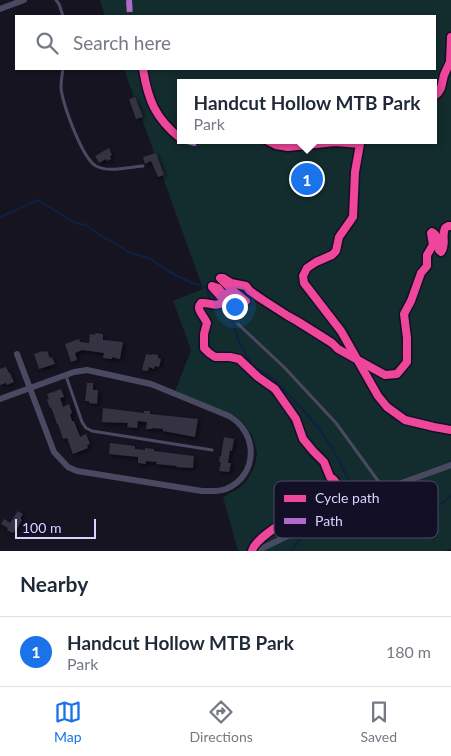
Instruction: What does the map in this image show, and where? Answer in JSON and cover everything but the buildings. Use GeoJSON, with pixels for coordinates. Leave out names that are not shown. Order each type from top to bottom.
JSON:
{"type":"FeatureCollection","features":[{"type":"Feature","properties":{"kind":"street"},"geometry":{"type":"LineString","coordinates":[[0,9],[24,0]]}},
{"type":"Feature","properties":{"kind":"street"},"geometry":{"type":"LineString","coordinates":[[0,399],[30,388],[65,375],[78,370],[87,370],[143,382],[236,420],[246,432],[250,445],[250,459],[244,475],[224,490],[202,491],[77,471],[68,467],[54,452],[30,388],[17,354]]}},
{"type":"Feature","properties":{"kind":"street"},"geometry":{"type":"LineString","coordinates":[[406,481],[451,465]]}},
{"type":"Feature","properties":{"kind":"street"},"geometry":{"type":"LineString","coordinates":[[257,551],[283,538]]}},
{"type":"Feature","properties":{"kind":"lane"},"geometry":{"type":"LineString","coordinates":[[56,0],[63,15]]}},
{"type":"Feature","properties":{"kind":"lane"},"geometry":{"type":"LineString","coordinates":[[64,70],[61,86],[65,106],[82,148],[89,160],[96,165],[108,169],[143,166]]}},
{"type":"Feature","properties":{"kind":"lane"},"geometry":{"type":"LineString","coordinates":[[238,324],[283,366],[336,423],[378,481]]}},
{"type":"Feature","properties":{"kind":"lane"},"geometry":{"type":"LineString","coordinates":[[65,375],[82,422],[86,428],[92,431],[212,450]]}},
{"type":"Feature","properties":{"kind":"green space"},"geometry":{"type":"Polygon","coordinates":[[[100,0],[451,0],[451,549],[445,551],[238,551],[223,497],[239,488],[248,479],[255,465],[257,453],[253,437],[237,417],[175,391],[191,350],[173,301],[203,289],[124,70],[436,70],[436,15],[105,15],[100,0]]]}},
{"type":"Feature","properties":{"kind":"waterway"},"geometry":{"type":"LineString","coordinates":[[0,217],[38,200],[75,223],[86,225],[129,252],[151,259],[168,271],[190,282],[206,287],[215,310],[224,309],[230,316],[239,342],[252,365],[272,378],[317,426],[332,448],[349,481]]}},
{"type":"Feature","properties":{"kind":"waterway"},"geometry":{"type":"LineString","coordinates":[[438,506],[451,496]]}},
{"type":"Feature","properties":{"kind":"waterway"},"geometry":{"type":"LineString","coordinates":[[292,551],[297,542],[303,538]]}},
{"type":"Feature","properties":{"kind":"marked path"},"geometry":{"type":"LineString","coordinates":[[129,0],[130,15]]}},
{"type":"Feature","properties":{"kind":"cycle path"},"geometry":{"type":"LineString","coordinates":[[437,94],[441,88],[450,62],[451,37]]}},
{"type":"Feature","properties":{"kind":"cycle path"},"geometry":{"type":"LineString","coordinates":[[143,70],[147,90],[154,108],[165,124],[177,135]]}},
{"type":"Feature","properties":{"kind":"cycle path"},"geometry":{"type":"LineString","coordinates":[[274,144],[288,147],[316,144]]}},
{"type":"Feature","properties":{"kind":"cycle path"},"geometry":{"type":"LineString","coordinates":[[360,144],[355,172],[353,217],[339,237],[336,251],[307,268],[303,276],[304,283],[341,331],[378,396],[387,407],[405,420],[451,430]]}},
{"type":"Feature","properties":{"kind":"cycle path"},"geometry":{"type":"LineString","coordinates":[[335,481],[330,477],[324,462],[303,439],[296,419],[275,389],[258,377],[239,359],[215,357],[204,348],[204,334],[207,323],[199,310],[199,305],[201,303],[215,305],[223,302],[223,299],[212,286],[218,288],[222,293],[236,297],[242,302],[246,301],[220,278],[231,283],[246,286],[263,300],[332,343],[338,349],[385,375],[397,374],[407,362],[404,314],[421,273],[427,266],[427,255],[433,245],[431,233],[434,233],[437,237],[441,252],[444,246],[445,228],[451,226]]}},
{"type":"Feature","properties":{"kind":"cycle path"},"geometry":{"type":"LineString","coordinates":[[252,551],[257,543],[274,529]]}},
{"type":"Feature","properties":{"kind":"place","name":"Handcut Hollow MTB Park"},"geometry":{"type":"Point","coordinates":[307,179]}}]}
